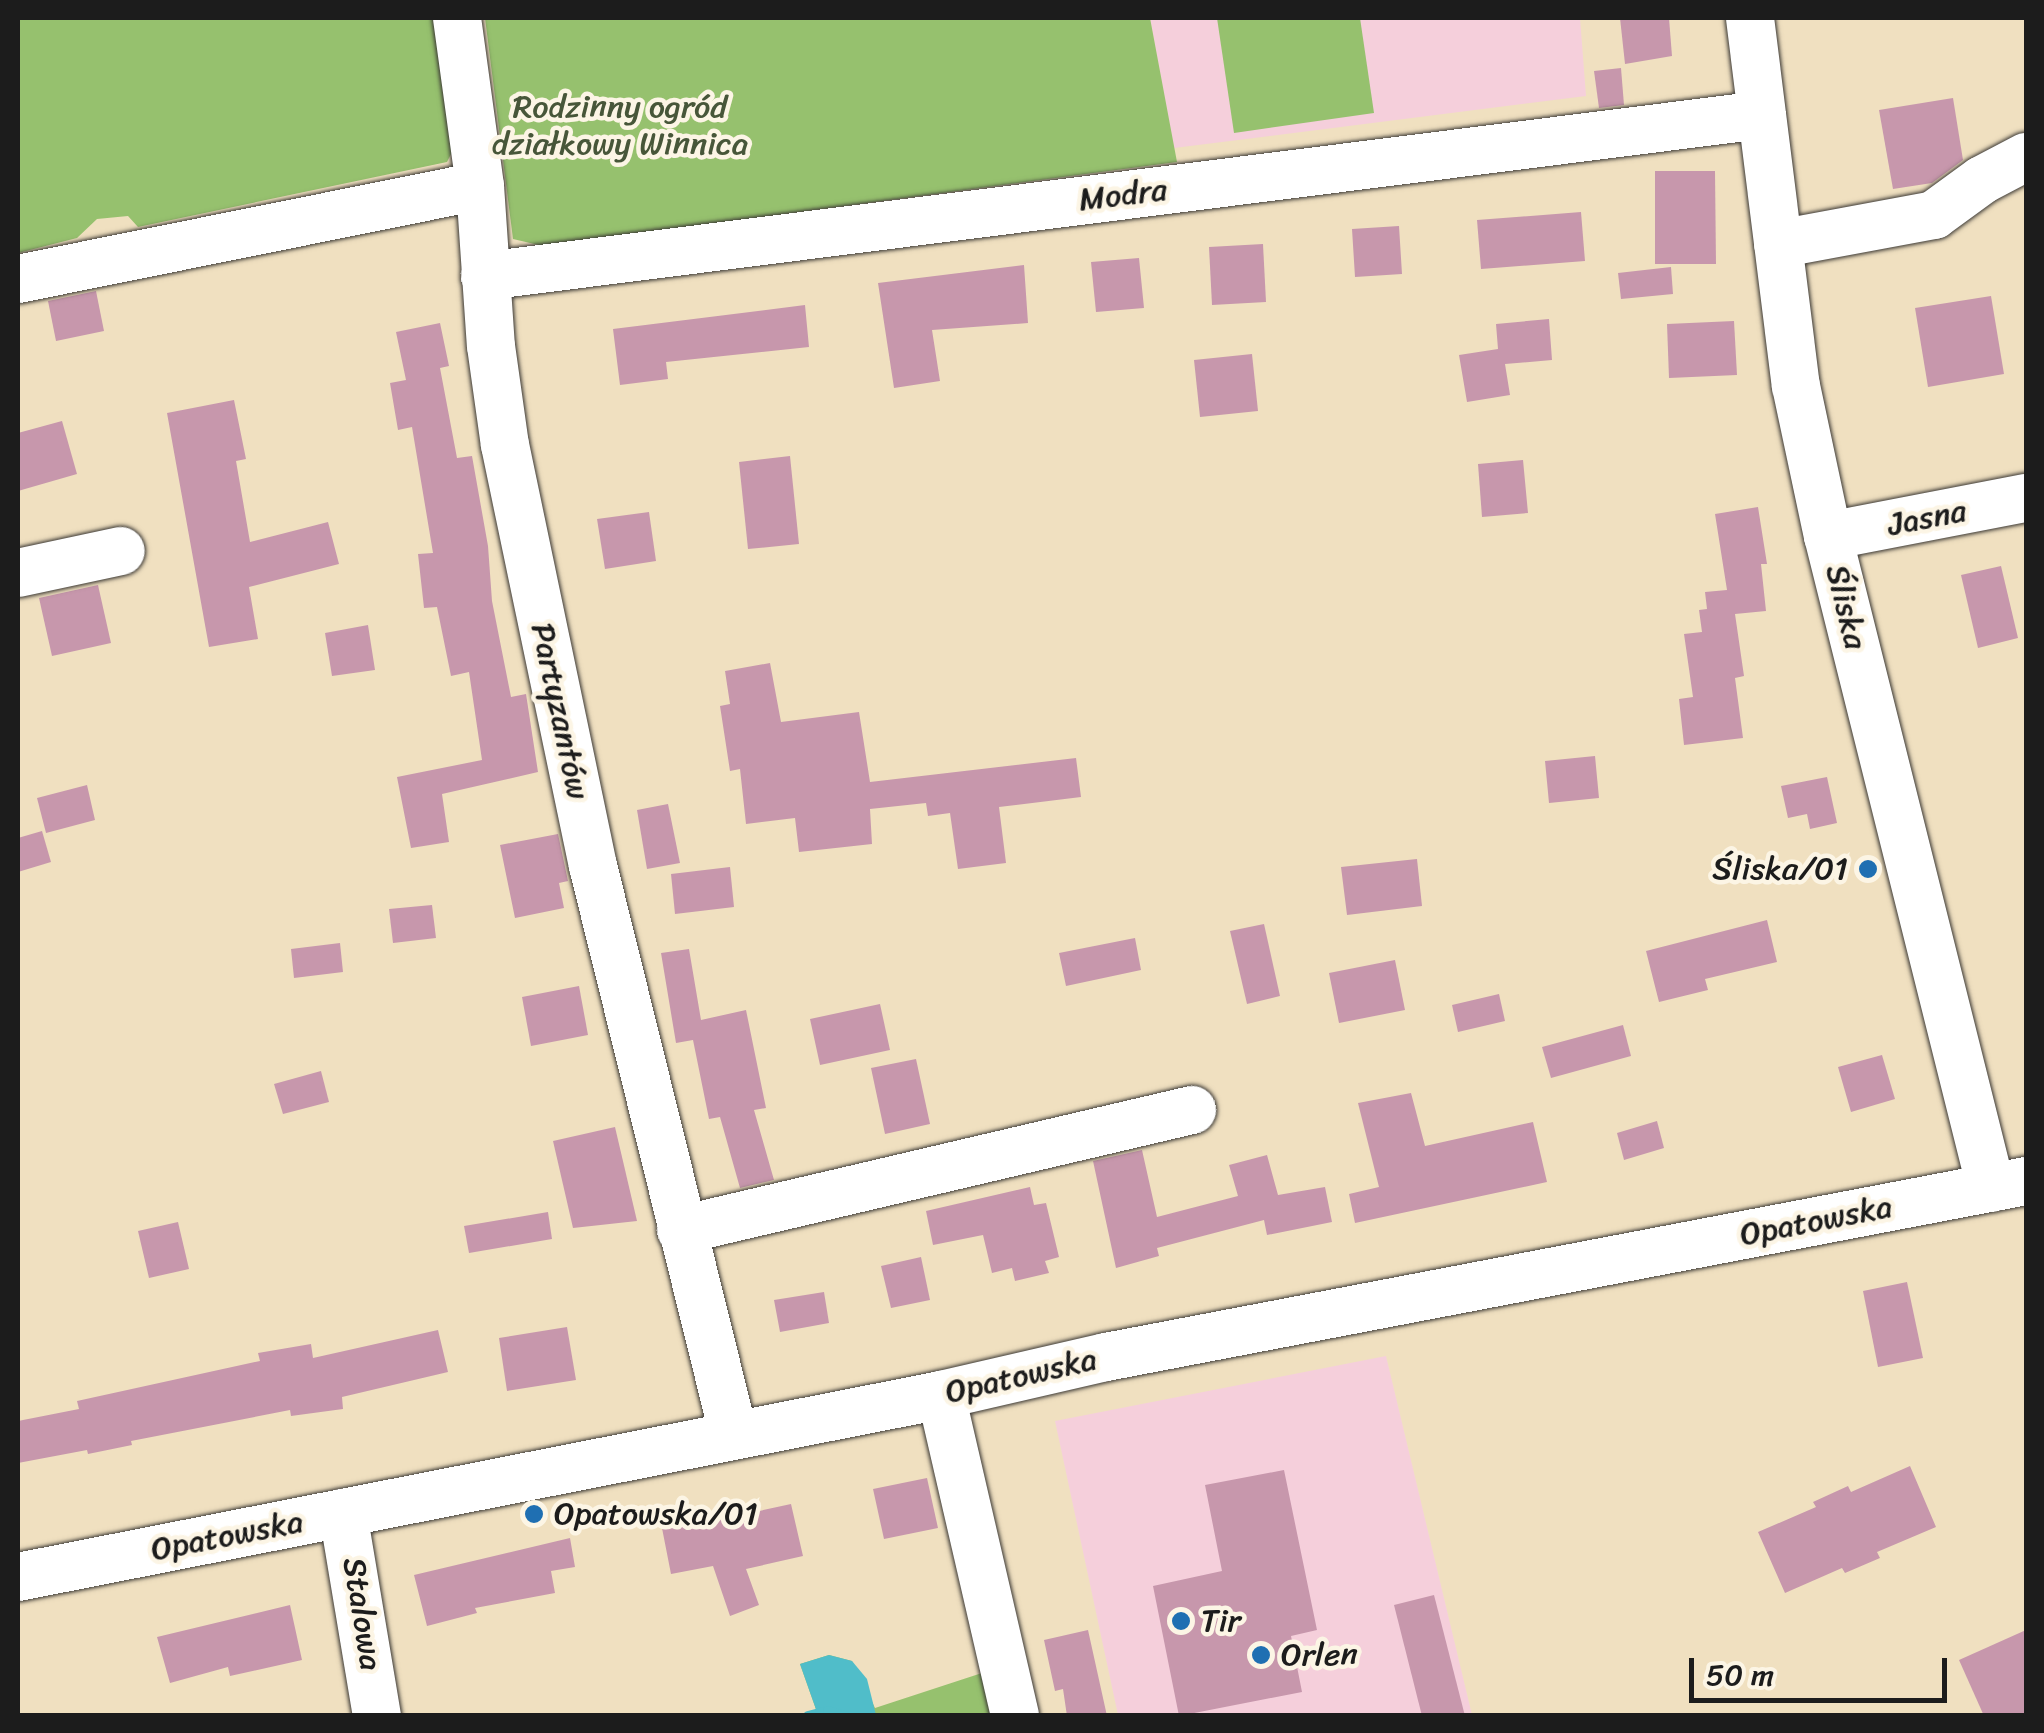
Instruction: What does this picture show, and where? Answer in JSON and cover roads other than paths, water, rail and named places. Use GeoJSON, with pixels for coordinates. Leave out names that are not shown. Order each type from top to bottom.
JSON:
{"type":"FeatureCollection","features":[{"type":"Feature","properties":{"kind":"street","name":"Partyzantów"},"geometry":{"type":"LineString","coordinates":[[458,18],[480,186],[485,276],[508,464],[593,866],[734,1436]]}},
{"type":"Feature","properties":{"kind":"street","name":"Śliska"},"geometry":{"type":"LineString","coordinates":[[1750,18],[1796,386],[1828,536],[2009,1184]]}},
{"type":"Feature","properties":{"kind":"street","name":"Modra"},"geometry":{"type":"LineString","coordinates":[[485,276],[1762,115]]}},
{"type":"Feature","properties":{"kind":"street"},"geometry":{"type":"LineString","coordinates":[[1778,244],[1934,214],[1982,180],[2026,157]]}},
{"type":"Feature","properties":{"kind":"street"},"geometry":{"type":"LineString","coordinates":[[18,279],[480,186]]}},
{"type":"Feature","properties":{"kind":"street","name":"Jasna"},"geometry":{"type":"LineString","coordinates":[[1828,536],[2026,498]]}},
{"type":"Feature","properties":{"kind":"street"},"geometry":{"type":"LineString","coordinates":[[18,573],[121,551]]}},
{"type":"Feature","properties":{"kind":"street"},"geometry":{"type":"LineString","coordinates":[[681,1230],[1192,1110]]}},
{"type":"Feature","properties":{"kind":"street","name":"Opatowska"},"geometry":{"type":"LineString","coordinates":[[18,1577],[941,1395],[1106,1356],[2009,1184]]}},
{"type":"Feature","properties":{"kind":"street"},"geometry":{"type":"LineString","coordinates":[[941,1395],[1015,1716]]}},
{"type":"Feature","properties":{"kind":"street","name":"Stalowa"},"geometry":{"type":"LineString","coordinates":[[343,1513],[378,1716]]}},
{"type":"Feature","properties":{"kind":"water"},"geometry":{"type":"Polygon","coordinates":[[[829,1655],[852,1661],[867,1679],[876,1715],[818,1715],[800,1664],[829,1655]]]}},
{"type":"Feature","properties":{"kind":"waterway"},"geometry":{"type":"LineString","coordinates":[[808,1716],[828,1711],[844,1716]]}},
{"type":"Feature","properties":{"kind":"place","name":"Śliska/01"},"geometry":{"type":"Point","coordinates":[1868,869]}},
{"type":"Feature","properties":{"kind":"place","name":"Opatowska/01"},"geometry":{"type":"Point","coordinates":[534,1514]}},
{"type":"Feature","properties":{"kind":"place","name":"Tir"},"geometry":{"type":"Point","coordinates":[1181,1621]}},
{"type":"Feature","properties":{"kind":"place","name":"Orlen"},"geometry":{"type":"Point","coordinates":[1261,1655]}},
{"type":"Feature","properties":{"kind":"park label","name":"Rodzinny ogród działkowy Winnica"},"geometry":{"type":"Point","coordinates":[620,126]}}]}
